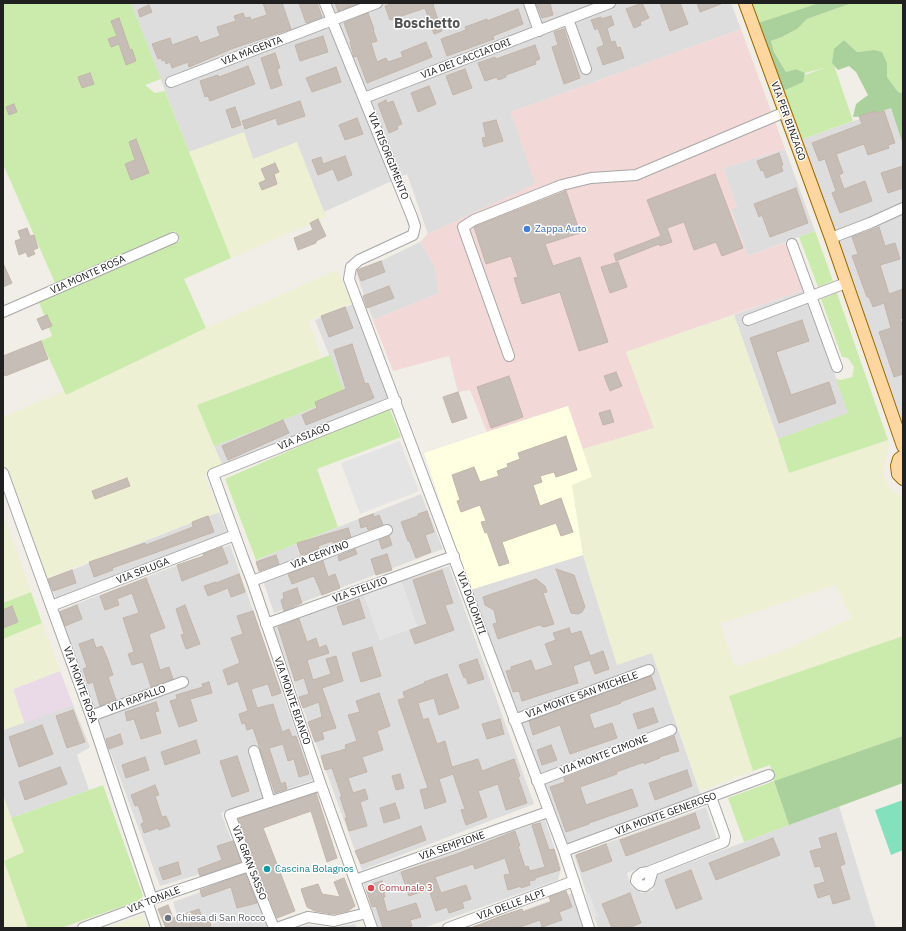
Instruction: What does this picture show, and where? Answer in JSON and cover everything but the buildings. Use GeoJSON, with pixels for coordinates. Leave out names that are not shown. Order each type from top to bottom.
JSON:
{"type":"FeatureCollection","features":[{"type":"Feature","properties":{"kind":"main road","name":"VIA PER BINZAGO"},"geometry":{"type":"LineString","coordinates":[[745,3],[831,238],[902,451],[897,470],[903,479]]}},
{"type":"Feature","properties":{"kind":"street","name":"VIA RISORGIMENTO"},"geometry":{"type":"LineString","coordinates":[[325,3],[415,226],[413,235],[359,260],[351,267],[350,279]]}},
{"type":"Feature","properties":{"kind":"street","name":"VIA MAGENTA"},"geometry":{"type":"LineString","coordinates":[[172,82],[378,3]]}},
{"type":"Feature","properties":{"kind":"street"},"geometry":{"type":"LineString","coordinates":[[529,3],[538,31]]}},
{"type":"Feature","properties":{"kind":"street","name":"VIA DEI CACCIATORI"},"geometry":{"type":"LineString","coordinates":[[364,98],[610,3]]}},
{"type":"Feature","properties":{"kind":"street"},"geometry":{"type":"LineString","coordinates":[[568,20],[586,69]]}},
{"type":"Feature","properties":{"kind":"street"},"geometry":{"type":"LineString","coordinates":[[508,356],[463,227],[474,220],[562,185],[591,178],[636,176],[785,112]]}},
{"type":"Feature","properties":{"kind":"street"},"geometry":{"type":"LineString","coordinates":[[831,238],[903,208]]}},
{"type":"Feature","properties":{"kind":"street","name":"VIA MONTE ROSA"},"geometry":{"type":"LineString","coordinates":[[3,312],[172,238]]}},
{"type":"Feature","properties":{"kind":"street"},"geometry":{"type":"LineString","coordinates":[[792,244],[837,367]]}},
{"type":"Feature","properties":{"kind":"street","name":"VIA DOLOMITI"},"geometry":{"type":"LineString","coordinates":[[350,279],[548,812],[564,851],[589,928]]}},
{"type":"Feature","properties":{"kind":"street"},"geometry":{"type":"LineString","coordinates":[[748,320],[846,283]]}},
{"type":"Feature","properties":{"kind":"street","name":"VIA ASIAGO"},"geometry":{"type":"LineString","coordinates":[[213,474],[396,401]]}},
{"type":"Feature","properties":{"kind":"street","name":"VIA MONTE ROSA"},"geometry":{"type":"LineString","coordinates":[[3,473],[91,716],[150,901],[156,928]]}},
{"type":"Feature","properties":{"kind":"street","name":"VIA MONTE BIANCO"},"geometry":{"type":"LineString","coordinates":[[213,474],[234,535],[252,580],[321,785],[372,928]]}},
{"type":"Feature","properties":{"kind":"street","name":"VIA CERVINO"},"geometry":{"type":"LineString","coordinates":[[252,580],[387,530]]}},
{"type":"Feature","properties":{"kind":"street","name":"VIA SPLUGA"},"geometry":{"type":"LineString","coordinates":[[51,606],[234,535]]}},
{"type":"Feature","properties":{"kind":"street","name":"VIA STELVIO"},"geometry":{"type":"LineString","coordinates":[[266,624],[454,556]]}},
{"type":"Feature","properties":{"kind":"street","name":"VIA MONTE SAN MICHELE"},"geometry":{"type":"LineString","coordinates":[[514,720],[649,670]]}},
{"type":"Feature","properties":{"kind":"street","name":"VIA RAPALLO"},"geometry":{"type":"LineString","coordinates":[[91,716],[183,682]]}},
{"type":"Feature","properties":{"kind":"street","name":"VIA MONTE CIMONE"},"geometry":{"type":"LineString","coordinates":[[537,781],[671,730]]}},
{"type":"Feature","properties":{"kind":"street"},"geometry":{"type":"LineString","coordinates":[[254,751],[270,802],[321,785]]}},
{"type":"Feature","properties":{"kind":"street","name":"VIA MONTE GENEROSO"},"geometry":{"type":"LineString","coordinates":[[564,851],[768,775]]}},
{"type":"Feature","properties":{"kind":"street"},"geometry":{"type":"LineString","coordinates":[[653,870],[724,842],[725,836],[711,797]]}},
{"type":"Feature","properties":{"kind":"street","name":"VIA GRAN SASSO"},"geometry":{"type":"LineString","coordinates":[[270,802],[230,815],[274,928]]}},
{"type":"Feature","properties":{"kind":"street","name":"VIA SEMPIONE"},"geometry":{"type":"LineString","coordinates":[[355,880],[548,812]]}},
{"type":"Feature","properties":{"kind":"street","name":"VIA TONALE"},"geometry":{"type":"LineString","coordinates":[[83,928],[150,901],[249,866]]}},
{"type":"Feature","properties":{"kind":"street","name":"VIA DELLE ALPI"},"geometry":{"type":"LineString","coordinates":[[448,928],[574,881]]}},
{"type":"Feature","properties":{"kind":"street"},"geometry":{"type":"LineString","coordinates":[[277,928],[308,917],[334,921],[367,913]]}},
{"type":"Feature","properties":{"kind":"shaded area"},"geometry":{"type":"Polygon","coordinates":[[[131,3],[731,3],[741,29],[511,112],[536,184],[428,234],[407,174],[324,212],[307,169],[253,159],[244,133],[189,152],[131,3]]]}},
{"type":"Feature","properties":{"kind":"shaded area"},"geometry":{"type":"Polygon","coordinates":[[[741,29],[785,149],[723,168],[737,207],[731,210],[748,256],[787,242],[804,290],[626,352],[655,428],[583,449],[568,406],[487,432],[470,390],[458,392],[449,356],[393,371],[373,320],[439,293],[434,265],[420,242],[428,234],[535,184],[511,112],[741,29]]]}},
{"type":"Feature","properties":{"kind":"shaded area"},"geometry":{"type":"Polygon","coordinates":[[[891,108],[903,145],[903,431],[838,240],[800,140],[891,108]]]}},
{"type":"Feature","properties":{"kind":"shaded area"},"geometry":{"type":"Polygon","coordinates":[[[244,132],[253,159],[297,142],[326,217],[231,258],[189,152],[244,132]]]}},
{"type":"Feature","properties":{"kind":"shaded area"},"geometry":{"type":"Polygon","coordinates":[[[785,149],[815,231],[748,256],[731,209],[737,207],[723,168],[785,149]]]}},
{"type":"Feature","properties":{"kind":"shaded area"},"geometry":{"type":"Polygon","coordinates":[[[420,242],[434,265],[439,293],[373,320],[356,273],[420,242]]]}},
{"type":"Feature","properties":{"kind":"shaded area"},"geometry":{"type":"Polygon","coordinates":[[[337,270],[352,303],[308,321],[322,358],[197,405],[223,467],[204,475],[219,512],[47,578],[3,464],[3,417],[64,391],[66,395],[206,328],[337,270]]]}},
{"type":"Feature","properties":{"kind":"shaded area"},"geometry":{"type":"Polygon","coordinates":[[[804,290],[849,413],[778,439],[734,315],[804,290]]]}},
{"type":"Feature","properties":{"kind":"shaded area"},"geometry":{"type":"Polygon","coordinates":[[[353,304],[389,397],[223,467],[214,446],[296,415],[345,394],[315,320],[353,304]]]}},
{"type":"Feature","properties":{"kind":"shaded area"},"geometry":{"type":"Polygon","coordinates":[[[734,315],[789,473],[888,440],[889,446],[883,468],[884,476],[892,491],[903,497],[903,636],[729,696],[753,771],[700,791],[652,653],[617,665],[583,555],[572,485],[592,477],[583,449],[654,428],[626,352],[734,315]],[[835,585],[720,624],[735,667],[780,652],[852,618],[835,585]]]}},
{"type":"Feature","properties":{"kind":"shaded area"},"geometry":{"type":"Polygon","coordinates":[[[568,406],[592,477],[572,485],[583,555],[470,590],[424,453],[568,406]]]}},
{"type":"Feature","properties":{"kind":"shaded area"},"geometry":{"type":"Polygon","coordinates":[[[400,441],[419,491],[360,514],[341,463],[400,441]]]}},
{"type":"Feature","properties":{"kind":"shaded area"},"geometry":{"type":"Polygon","coordinates":[[[421,494],[443,549],[274,613],[256,560],[421,494]]]}},
{"type":"Feature","properties":{"kind":"shaded area"},"geometry":{"type":"Polygon","coordinates":[[[219,512],[227,533],[56,599],[49,579],[219,512]]]}},
{"type":"Feature","properties":{"kind":"shaded area"},"geometry":{"type":"Polygon","coordinates":[[[3,514],[31,592],[3,603],[3,514]]]}},
{"type":"Feature","properties":{"kind":"shaded area"},"geometry":{"type":"Polygon","coordinates":[[[230,545],[313,780],[221,813],[240,862],[160,886],[58,611],[230,545]]]}},
{"type":"Feature","properties":{"kind":"shaded area"},"geometry":{"type":"Polygon","coordinates":[[[583,555],[617,664],[652,653],[701,796],[566,846],[470,590],[583,555]]]}},
{"type":"Feature","properties":{"kind":"shaded area"},"geometry":{"type":"Polygon","coordinates":[[[449,566],[534,804],[362,870],[274,628],[364,595],[380,640],[417,626],[401,581],[449,566]]]}},
{"type":"Feature","properties":{"kind":"shaded area"},"geometry":{"type":"Polygon","coordinates":[[[401,581],[417,626],[380,640],[364,595],[401,581]]]}},
{"type":"Feature","properties":{"kind":"shaded area"},"geometry":{"type":"Polygon","coordinates":[[[42,623],[60,671],[13,689],[24,723],[3,730],[3,639],[42,623]]]}},
{"type":"Feature","properties":{"kind":"shaded area"},"geometry":{"type":"Polygon","coordinates":[[[60,671],[73,705],[24,723],[13,689],[60,671]]]}},
{"type":"Feature","properties":{"kind":"shaded area"},"geometry":{"type":"Polygon","coordinates":[[[73,705],[90,747],[77,755],[89,790],[11,818],[3,795],[3,730],[73,705]]]}},
{"type":"Feature","properties":{"kind":"shaded area"},"geometry":{"type":"Polygon","coordinates":[[[3,795],[24,853],[4,861],[28,928],[3,928],[3,795]]]}},
{"type":"Feature","properties":{"kind":"shaded area"},"geometry":{"type":"Polygon","coordinates":[[[839,806],[876,928],[598,928],[574,855],[706,807],[717,839],[627,873],[631,886],[642,893],[653,890],[657,875],[839,806]]]}},
{"type":"Feature","properties":{"kind":"shaded area"},"geometry":{"type":"Polygon","coordinates":[[[545,820],[561,868],[558,880],[423,928],[378,928],[364,884],[545,820]]]}},
{"type":"Feature","properties":{"kind":"shaded area"},"geometry":{"type":"Polygon","coordinates":[[[248,875],[268,928],[181,928],[173,902],[248,875]]]}},
{"type":"Feature","properties":{"kind":"shaded area"},"geometry":{"type":"Polygon","coordinates":[[[573,893],[584,928],[470,928],[573,893]]]}},
{"type":"Feature","properties":{"kind":"shaded area"},"geometry":{"type":"Polygon","coordinates":[[[589,893],[598,916],[593,918],[585,894],[589,893]]]}},
{"type":"Feature","properties":{"kind":"shaded area"},"geometry":{"type":"Polygon","coordinates":[[[142,915],[147,928],[107,928],[142,915]]]}},
{"type":"Feature","properties":{"kind":"shaded area"},"geometry":{"type":"Polygon","coordinates":[[[355,924],[357,928],[330,928],[355,924]]]}},
{"type":"Feature","properties":{"kind":"shaded area"},"geometry":{"type":"Polygon","coordinates":[[[308,925],[330,928],[299,928],[308,925]]]}},
{"type":"Feature","properties":{"kind":"green space"},"geometry":{"type":"Polygon","coordinates":[[[3,3],[131,3],[161,79],[145,85],[155,93],[165,91],[231,258],[184,279],[206,328],[66,395],[41,341],[52,336],[39,302],[180,241],[175,231],[55,283],[3,164],[3,3]]]}},
{"type":"Feature","properties":{"kind":"green space"},"geometry":{"type":"Polygon","coordinates":[[[752,3],[819,3],[758,23],[752,3]]]}},
{"type":"Feature","properties":{"kind":"green space"},"geometry":{"type":"Polygon","coordinates":[[[819,3],[852,3],[807,19],[797,29],[771,41],[774,52],[786,72],[796,69],[805,73],[803,82],[783,91],[758,23],[819,3]]]}},
{"type":"Feature","properties":{"kind":"green space"},"geometry":{"type":"Polygon","coordinates":[[[852,3],[903,3],[903,93],[898,92],[887,77],[887,63],[874,50],[857,52],[844,40],[832,63],[853,121],[800,140],[781,84],[824,68],[805,73],[796,69],[786,72],[774,52],[771,41],[797,29],[807,19],[852,3]]]}},
{"type":"Feature","properties":{"kind":"green space"},"geometry":{"type":"Polygon","coordinates":[[[844,40],[857,52],[874,50],[882,52],[887,63],[887,77],[898,92],[903,93],[903,145],[891,108],[868,116],[853,117],[856,104],[868,95],[856,72],[849,66],[838,70],[832,63],[834,49],[844,40]]]}},
{"type":"Feature","properties":{"kind":"green space"},"geometry":{"type":"Polygon","coordinates":[[[815,231],[833,281],[818,287],[799,237],[815,231]]]}},
{"type":"Feature","properties":{"kind":"green space"},"geometry":{"type":"Polygon","coordinates":[[[837,293],[888,440],[789,473],[778,439],[848,413],[836,379],[841,380],[852,377],[854,367],[848,358],[842,357],[821,299],[837,293]]]}},
{"type":"Feature","properties":{"kind":"green space"},"geometry":{"type":"Polygon","coordinates":[[[330,355],[345,394],[296,415],[214,446],[197,405],[330,355]]]}},
{"type":"Feature","properties":{"kind":"green space"},"geometry":{"type":"Polygon","coordinates":[[[389,407],[401,437],[317,469],[338,527],[256,560],[225,479],[389,407]]]}},
{"type":"Feature","properties":{"kind":"green space"},"geometry":{"type":"Polygon","coordinates":[[[31,592],[42,623],[3,639],[3,603],[31,592]]]}},
{"type":"Feature","properties":{"kind":"green space"},"geometry":{"type":"Polygon","coordinates":[[[903,636],[903,736],[774,781],[770,765],[753,771],[729,696],[903,636]]]}},
{"type":"Feature","properties":{"kind":"green space"},"geometry":{"type":"Polygon","coordinates":[[[903,736],[903,783],[789,825],[774,781],[903,736]]]}},
{"type":"Feature","properties":{"kind":"green space"},"geometry":{"type":"Polygon","coordinates":[[[774,781],[789,825],[744,842],[728,798],[774,781]]]}},
{"type":"Feature","properties":{"kind":"green space"},"geometry":{"type":"Polygon","coordinates":[[[103,785],[143,896],[138,901],[61,928],[28,928],[4,861],[24,852],[11,818],[103,785]]]}},
{"type":"Feature","properties":{"kind":"green space"},"geometry":{"type":"Polygon","coordinates":[[[903,800],[903,850],[891,855],[875,810],[903,800]]]}},
{"type":"Feature","properties":{"kind":"place","name":"Zappa Auto"},"geometry":{"type":"Point","coordinates":[527,229]}},
{"type":"Feature","properties":{"kind":"place","name":"Cascina Bolagnos"},"geometry":{"type":"Point","coordinates":[267,869]}},
{"type":"Feature","properties":{"kind":"place","name":"Comunale 3"},"geometry":{"type":"Point","coordinates":[371,888]}},
{"type":"Feature","properties":{"kind":"place","name":"Chiesa di San Rocco"},"geometry":{"type":"Point","coordinates":[168,918]}},
{"type":"Feature","properties":{"kind":"district","name":"Boschetto"},"geometry":{"type":"Point","coordinates":[427,24]}}]}
